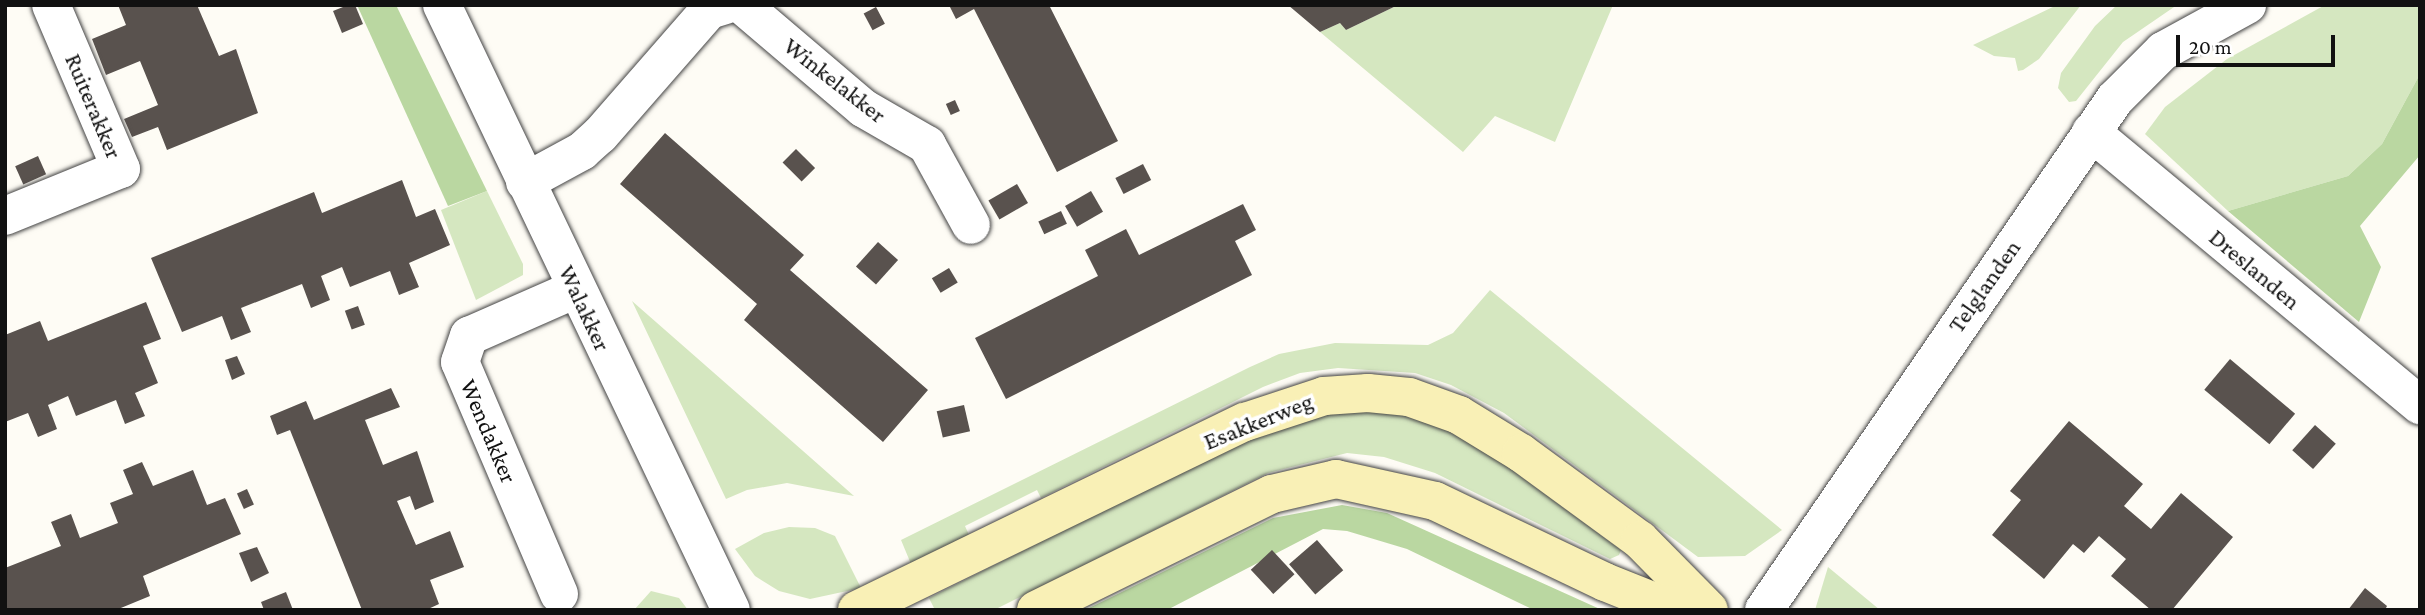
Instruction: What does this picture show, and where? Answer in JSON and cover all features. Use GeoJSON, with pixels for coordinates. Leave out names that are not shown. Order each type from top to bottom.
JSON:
{"type":"FeatureCollection","features":[{"type":"Feature","properties":{"kind":"street","name":"Ruiterakker"},"geometry":{"type":"LineString","coordinates":[[5,216],[121,169],[51,5]]}},
{"type":"Feature","properties":{"kind":"street","name":"Walakker"},"geometry":{"type":"LineString","coordinates":[[442,5],[731,610]]}},
{"type":"Feature","properties":{"kind":"street"},"geometry":{"type":"LineString","coordinates":[[525,182],[582,151],[600,135],[709,10],[724,5]]}},
{"type":"Feature","properties":{"kind":"street","name":"Winkelakker"},"geometry":{"type":"LineString","coordinates":[[741,5],[863,108],[927,145],[971,225]]}},
{"type":"Feature","properties":{"kind":"street","name":"Telglanden"},"geometry":{"type":"LineString","coordinates":[[1764,610],[2091,132],[2137,72],[2163,51],[2247,5]]}},
{"type":"Feature","properties":{"kind":"street","name":"Dreslanden"},"geometry":{"type":"LineString","coordinates":[[2091,132],[2420,405]]}},
{"type":"Feature","properties":{"kind":"street","name":"Wendakker"},"geometry":{"type":"LineString","coordinates":[[559,594],[460,362],[469,337],[576,289]]}},
{"type":"Feature","properties":{"kind":"street","name":"Esakkerweg"},"geometry":{"type":"LineString","coordinates":[[857,610],[1245,422],[1324,396],[1368,393],[1409,397],[1459,415],[1521,453],[1640,540],[1709,610]]}},
{"type":"Feature","properties":{"kind":"street"},"geometry":{"type":"LineString","coordinates":[[1036,610],[1272,494],[1336,479],[1435,501],[1605,582],[1657,603],[1702,610]]}},
{"type":"Feature","properties":{"kind":"green space"},"geometry":{"type":"Polygon","coordinates":[[[357,5],[396,5],[487,191],[448,206],[357,5]]]}},
{"type":"Feature","properties":{"kind":"green space"},"geometry":{"type":"Polygon","coordinates":[[[1398,5],[1613,5],[1555,142],[1495,116],[1463,152],[1320,32],[1340,23],[1346,30],[1398,5]]]}},
{"type":"Feature","properties":{"kind":"green space"},"geometry":{"type":"Polygon","coordinates":[[[2057,5],[2081,5],[2039,59],[2023,70],[2018,71],[2015,58],[1994,56],[1973,45],[2057,5]]]}},
{"type":"Feature","properties":{"kind":"green space"},"geometry":{"type":"Polygon","coordinates":[[[2117,5],[2177,5],[2123,42],[2076,101],[2069,102],[2058,88],[2061,73],[2095,26],[2117,5]]]}},
{"type":"Feature","properties":{"kind":"green space"},"geometry":{"type":"Polygon","coordinates":[[[2325,5],[2420,5],[2420,74],[2382,144],[2348,176],[2228,211],[2145,134],[2165,107],[2227,59],[2325,5]]]}},
{"type":"Feature","properties":{"kind":"green space"},"geometry":{"type":"Polygon","coordinates":[[[2420,74],[2420,155],[2360,226],[2381,267],[2359,322],[2228,211],[2348,176],[2382,144],[2420,74]]]}},
{"type":"Feature","properties":{"kind":"green space"},"geometry":{"type":"Polygon","coordinates":[[[487,191],[523,264],[523,275],[476,300],[441,210],[487,191]]]}},
{"type":"Feature","properties":{"kind":"green space"},"geometry":{"type":"Polygon","coordinates":[[[1490,290],[1782,530],[1745,556],[1698,557],[1504,413],[1451,385],[1415,373],[1338,368],[1300,373],[1263,387],[1041,498],[1037,490],[965,526],[969,535],[911,564],[901,540],[1250,367],[1279,354],[1335,343],[1428,345],[1453,333],[1490,290]]]}},
{"type":"Feature","properties":{"kind":"green space"},"geometry":{"type":"Polygon","coordinates":[[[632,301],[854,496],[787,483],[747,490],[726,499],[632,301]]]}},
{"type":"Feature","properties":{"kind":"green space"},"geometry":{"type":"Polygon","coordinates":[[[1340,409],[1397,412],[1470,439],[1621,550],[1619,555],[1610,559],[1435,473],[1384,457],[1347,453],[1268,473],[994,610],[935,610],[929,598],[1249,437],[1340,409]]]}},
{"type":"Feature","properties":{"kind":"green space"},"geometry":{"type":"Polygon","coordinates":[[[1342,505],[1387,513],[1602,610],[1534,610],[1407,549],[1347,531],[1323,529],[1167,610],[1085,610],[1273,518],[1342,505]]]}},
{"type":"Feature","properties":{"kind":"green space"},"geometry":{"type":"Polygon","coordinates":[[[789,527],[815,528],[835,536],[861,588],[810,599],[779,591],[755,576],[735,549],[764,533],[789,527]]]}},
{"type":"Feature","properties":{"kind":"green space"},"geometry":{"type":"Polygon","coordinates":[[[1828,567],[1880,610],[1815,610],[1828,567]]]}},
{"type":"Feature","properties":{"kind":"green space"},"geometry":{"type":"Polygon","coordinates":[[[651,591],[679,598],[688,610],[634,610],[651,591]]]}},
{"type":"Feature","properties":{"kind":"building"},"geometry":{"type":"Polygon","coordinates":[[[118,5],[197,5],[219,56],[236,49],[258,113],[167,150],[158,127],[132,137],[124,119],[158,105],[140,61],[106,75],[92,39],[126,25],[118,5]]]}},
{"type":"Feature","properties":{"kind":"building"},"geometry":{"type":"Polygon","coordinates":[[[355,5],[363,24],[342,33],[333,11],[355,5]]]}},
{"type":"Feature","properties":{"kind":"building"},"geometry":{"type":"Polygon","coordinates":[[[949,5],[1049,5],[1118,141],[1057,172],[974,9],[956,19],[949,5]]]}},
{"type":"Feature","properties":{"kind":"building"},"geometry":{"type":"Polygon","coordinates":[[[1288,5],[1398,5],[1346,30],[1340,23],[1320,32],[1288,5]]]}},
{"type":"Feature","properties":{"kind":"building"},"geometry":{"type":"Polygon","coordinates":[[[876,7],[885,24],[873,30],[864,14],[876,7]]]}},
{"type":"Feature","properties":{"kind":"building"},"geometry":{"type":"Polygon","coordinates":[[[955,100],[960,111],[951,115],[946,104],[955,100]]]}},
{"type":"Feature","properties":{"kind":"building"},"geometry":{"type":"Polygon","coordinates":[[[665,133],[804,255],[790,270],[928,390],[883,442],[744,320],[757,304],[620,184],[665,133]]]}},
{"type":"Feature","properties":{"kind":"building"},"geometry":{"type":"Polygon","coordinates":[[[796,149],[815,168],[802,182],[783,162],[796,149]]]}},
{"type":"Feature","properties":{"kind":"building"},"geometry":{"type":"Polygon","coordinates":[[[38,156],[46,174],[23,184],[15,166],[38,156]]]}},
{"type":"Feature","properties":{"kind":"building"},"geometry":{"type":"Polygon","coordinates":[[[1143,164],[1151,180],[1124,194],[1115,178],[1143,164]]]}},
{"type":"Feature","properties":{"kind":"building"},"geometry":{"type":"Polygon","coordinates":[[[402,180],[416,217],[435,209],[450,245],[409,263],[419,287],[399,295],[390,271],[350,287],[342,267],[321,276],[330,300],[311,308],[302,284],[241,308],[251,332],[231,340],[222,316],[182,332],[151,258],[314,192],[322,213],[402,180]]]}},
{"type":"Feature","properties":{"kind":"building"},"geometry":{"type":"Polygon","coordinates":[[[1017,184],[1028,203],[999,220],[988,200],[1017,184]]]}},
{"type":"Feature","properties":{"kind":"building"},"geometry":{"type":"Polygon","coordinates":[[[1091,191],[1103,212],[1077,227],[1065,206],[1091,191]]]}},
{"type":"Feature","properties":{"kind":"building"},"geometry":{"type":"Polygon","coordinates":[[[1243,204],[1256,230],[1235,241],[1252,275],[1006,399],[975,338],[1098,276],[1085,250],[1126,229],[1139,255],[1243,204]]]}},
{"type":"Feature","properties":{"kind":"building"},"geometry":{"type":"Polygon","coordinates":[[[1061,211],[1067,224],[1044,234],[1038,222],[1061,211]]]}},
{"type":"Feature","properties":{"kind":"building"},"geometry":{"type":"Polygon","coordinates":[[[878,242],[898,260],[876,285],[856,267],[878,242]]]}},
{"type":"Feature","properties":{"kind":"building"},"geometry":{"type":"Polygon","coordinates":[[[949,268],[958,283],[941,293],[932,278],[949,268]]]}},
{"type":"Feature","properties":{"kind":"building"},"geometry":{"type":"Polygon","coordinates":[[[146,302],[161,339],[143,346],[158,383],[135,393],[145,416],[125,424],[116,400],[76,416],[68,396],[48,405],[57,429],[38,437],[28,413],[5,422],[5,335],[40,321],[48,341],[146,302]]]}},
{"type":"Feature","properties":{"kind":"building"},"geometry":{"type":"Polygon","coordinates":[[[358,306],[365,325],[352,330],[345,311],[358,306]]]}},
{"type":"Feature","properties":{"kind":"building"},"geometry":{"type":"Polygon","coordinates":[[[237,356],[245,374],[232,380],[225,360],[237,356]]]}},
{"type":"Feature","properties":{"kind":"building"},"geometry":{"type":"Polygon","coordinates":[[[2230,359],[2295,414],[2269,444],[2204,390],[2230,359]]]}},
{"type":"Feature","properties":{"kind":"building"},"geometry":{"type":"Polygon","coordinates":[[[391,388],[400,407],[365,420],[383,465],[417,451],[434,502],[415,510],[410,496],[397,501],[416,545],[450,531],[464,567],[430,580],[439,604],[426,610],[362,610],[290,430],[277,435],[270,416],[306,401],[314,420],[391,388]]]}},
{"type":"Feature","properties":{"kind":"building"},"geometry":{"type":"Polygon","coordinates":[[[964,405],[970,431],[943,438],[937,411],[964,405]]]}},
{"type":"Feature","properties":{"kind":"building"},"geometry":{"type":"Polygon","coordinates":[[[2069,421],[2143,484],[2124,506],[2151,529],[2181,493],[2233,537],[2172,610],[2151,610],[2111,576],[2126,559],[2099,536],[2084,553],[2073,544],[2044,579],[1992,535],[2021,500],[2010,491],[2069,421]]]}},
{"type":"Feature","properties":{"kind":"building"},"geometry":{"type":"Polygon","coordinates":[[[2315,425],[2336,444],[2313,469],[2292,450],[2315,425]]]}},
{"type":"Feature","properties":{"kind":"building"},"geometry":{"type":"Polygon","coordinates":[[[142,462],[153,486],[193,470],[207,505],[225,498],[241,534],[143,576],[150,596],[116,610],[5,610],[5,568],[61,546],[51,522],[71,514],[80,538],[118,523],[110,503],[133,494],[123,470],[142,462]]]}},
{"type":"Feature","properties":{"kind":"building"},"geometry":{"type":"Polygon","coordinates":[[[247,489],[254,505],[244,509],[237,493],[247,489]]]}},
{"type":"Feature","properties":{"kind":"building"},"geometry":{"type":"Polygon","coordinates":[[[1317,540],[1343,570],[1315,594],[1289,564],[1317,540]]]}},
{"type":"Feature","properties":{"kind":"building"},"geometry":{"type":"Polygon","coordinates":[[[257,547],[269,573],[251,582],[239,553],[257,547]]]}},
{"type":"Feature","properties":{"kind":"building"},"geometry":{"type":"Polygon","coordinates":[[[1272,550],[1295,574],[1273,594],[1251,570],[1272,550]]]}},
{"type":"Feature","properties":{"kind":"building"},"geometry":{"type":"Polygon","coordinates":[[[2365,588],[2387,606],[2385,610],[2348,610],[2365,588]]]}},
{"type":"Feature","properties":{"kind":"building"},"geometry":{"type":"Polygon","coordinates":[[[286,592],[293,610],[264,610],[261,602],[286,592]]]}}]}
